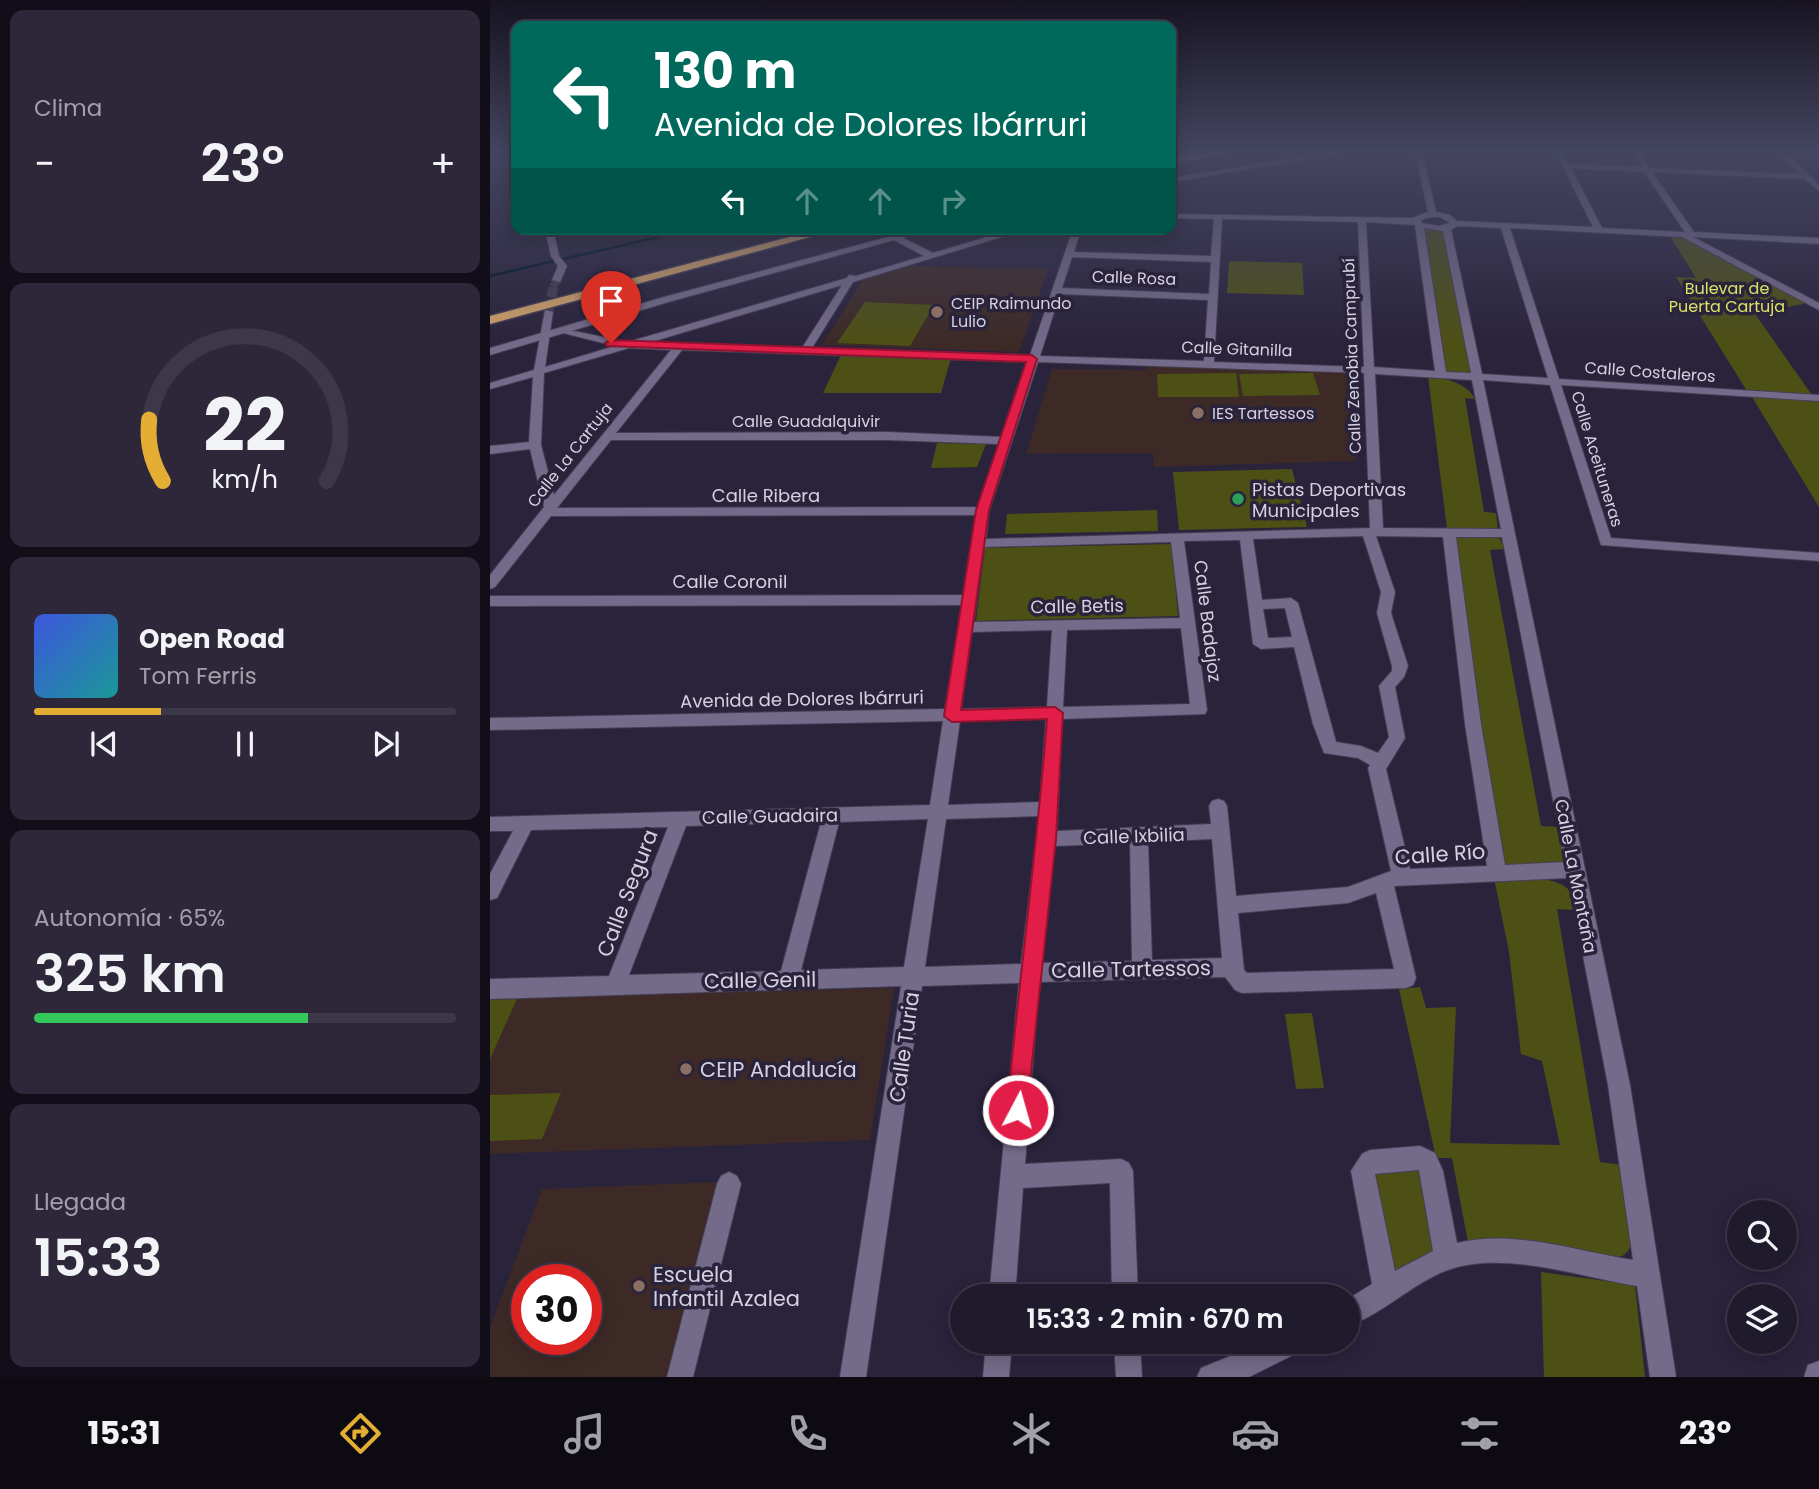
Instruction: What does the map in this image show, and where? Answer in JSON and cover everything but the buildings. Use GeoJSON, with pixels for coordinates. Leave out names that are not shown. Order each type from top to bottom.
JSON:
{"type":"FeatureCollection","features":[{"type":"Feature","properties":{"kind":"highway"},"geometry":{"type":"LineString","coordinates":[[490,310],[778,235]]}},
{"type":"Feature","properties":{"kind":"highway"},"geometry":{"type":"LineString","coordinates":[[490,320],[811,235]]}},
{"type":"Feature","properties":{"kind":"street"},"geometry":{"type":"LineString","coordinates":[[1421,215],[1418,223],[1444,375],[1471,388],[1483,399]]}},
{"type":"Feature","properties":{"kind":"street"},"geometry":{"type":"LineString","coordinates":[[1438,215],[1450,218],[1451,225]]}},
{"type":"Feature","properties":{"kind":"street"},"geometry":{"type":"LineString","coordinates":[[1592,215],[1599,230]]}},
{"type":"Feature","properties":{"kind":"street"},"geometry":{"type":"LineString","coordinates":[[1678,215],[1692,235]]}},
{"type":"Feature","properties":{"kind":"street"},"geometry":{"type":"LineString","coordinates":[[1176,216],[1505,226],[1819,241]]}},
{"type":"Feature","properties":{"kind":"street"},"geometry":{"type":"LineString","coordinates":[[1209,364],[1218,217]]}},
{"type":"Feature","properties":{"kind":"street","name":"Calle Zenobia Camprubí"},"geometry":{"type":"LineString","coordinates":[[1362,221],[1373,532],[1388,592],[1384,613],[1400,666],[1399,673],[1387,686],[1397,738],[1379,762]]}},
{"type":"Feature","properties":{"kind":"street","name":"Calle La Montaña"},"geometry":{"type":"LineString","coordinates":[[1451,225],[1508,533],[1619,1085],[1663,1377]]}},
{"type":"Feature","properties":{"kind":"street","name":"Calle Aceituneras"},"geometry":{"type":"LineString","coordinates":[[1505,226],[1606,542],[1819,557]]}},
{"type":"Feature","properties":{"kind":"street"},"geometry":{"type":"LineString","coordinates":[[1681,234],[1819,307]]}},
{"type":"Feature","properties":{"kind":"street"},"geometry":{"type":"LineString","coordinates":[[550,235],[555,256],[563,266],[556,281]]}},
{"type":"Feature","properties":{"kind":"street"},"geometry":{"type":"LineString","coordinates":[[490,352],[904,235]]}},
{"type":"Feature","properties":{"kind":"street"},"geometry":{"type":"LineString","coordinates":[[990,235],[995,237]]}},
{"type":"Feature","properties":{"kind":"street"},"geometry":{"type":"LineString","coordinates":[[490,386],[852,277],[1002,235]]}},
{"type":"Feature","properties":{"kind":"street","name":"Calle Turia"},"geometry":{"type":"LineString","coordinates":[[853,1377],[983,510],[1075,235]]}},
{"type":"Feature","properties":{"kind":"street"},"geometry":{"type":"LineString","coordinates":[[895,237],[930,255]]}},
{"type":"Feature","properties":{"kind":"street"},"geometry":{"type":"LineString","coordinates":[[1068,254],[1215,259]]}},
{"type":"Feature","properties":{"kind":"street"},"geometry":{"type":"LineString","coordinates":[[805,351],[852,277]]}},
{"type":"Feature","properties":{"kind":"street","name":"Calle Rosa"},"geometry":{"type":"LineString","coordinates":[[1055,291],[1212,297]]}},
{"type":"Feature","properties":{"kind":"street"},"geometry":{"type":"LineString","coordinates":[[1800,297],[1819,294]]}},
{"type":"Feature","properties":{"kind":"street"},"geometry":{"type":"LineString","coordinates":[[548,312],[539,370],[535,445],[550,510]]}},
{"type":"Feature","properties":{"kind":"street"},"geometry":{"type":"LineString","coordinates":[[564,330],[624,345]]}},
{"type":"Feature","properties":{"kind":"street","name":"Calle Gitanilla"},"geometry":{"type":"LineString","coordinates":[[624,345],[1209,364],[1479,377]]}},
{"type":"Feature","properties":{"kind":"street","name":"Calle La Cartuja"},"geometry":{"type":"LineString","coordinates":[[490,584],[678,348]]}},
{"type":"Feature","properties":{"kind":"street","name":"Calle Costaleros"},"geometry":{"type":"LineString","coordinates":[[1479,377],[1819,398]]}},
{"type":"Feature","properties":{"kind":"street","name":"Calle Guadalquivir"},"geometry":{"type":"LineString","coordinates":[[607,437],[887,436],[1005,440]]}},
{"type":"Feature","properties":{"kind":"street"},"geometry":{"type":"LineString","coordinates":[[490,450],[535,445]]}},
{"type":"Feature","properties":{"kind":"street"},"geometry":{"type":"LineString","coordinates":[[545,486],[554,488],[572,483]]}},
{"type":"Feature","properties":{"kind":"street","name":"Calle Ribera"},"geometry":{"type":"LineString","coordinates":[[550,510],[983,510]]}},
{"type":"Feature","properties":{"kind":"street"},"geometry":{"type":"LineString","coordinates":[[978,543],[1373,532],[1508,533]]}},
{"type":"Feature","properties":{"kind":"street"},"geometry":{"type":"LineString","coordinates":[[1449,532],[1473,724],[1497,873]]}},
{"type":"Feature","properties":{"kind":"street"},"geometry":{"type":"LineString","coordinates":[[1246,535],[1261,644],[1300,642]]}},
{"type":"Feature","properties":{"kind":"street","name":"Calle Badajoz"},"geometry":{"type":"LineString","coordinates":[[1177,537],[1199,710]]}},
{"type":"Feature","properties":{"kind":"street","name":"Calle Coronil"},"geometry":{"type":"LineString","coordinates":[[490,601],[969,600]]}},
{"type":"Feature","properties":{"kind":"street"},"geometry":{"type":"LineString","coordinates":[[1218,806],[1233,967],[1237,979],[1248,984],[1406,978],[1377,774],[1379,762],[1361,752],[1334,750],[1328,745],[1291,603],[1256,605]]}},
{"type":"Feature","properties":{"kind":"street","name":"Calle Betis"},"geometry":{"type":"LineString","coordinates":[[966,627],[1189,623]]}},
{"type":"Feature","properties":{"kind":"street"},"geometry":{"type":"LineString","coordinates":[[1003,1284],[1030,972],[1047,839],[1060,625]]}},
{"type":"Feature","properties":{"kind":"street","name":"Avenida de Dolores Ibárruri"},"geometry":{"type":"LineString","coordinates":[[490,724],[1199,710]]}},
{"type":"Feature","properties":{"kind":"street","name":"Calle Guadaira"},"geometry":{"type":"LineString","coordinates":[[490,824],[1049,809]]}},
{"type":"Feature","properties":{"kind":"street"},"geometry":{"type":"LineString","coordinates":[[789,979],[832,815]]}},
{"type":"Feature","properties":{"kind":"street","name":"Calle Segura"},"geometry":{"type":"LineString","coordinates":[[616,983],[680,818]]}},
{"type":"Feature","properties":{"kind":"street"},"geometry":{"type":"LineString","coordinates":[[490,892],[526,823]]}},
{"type":"Feature","properties":{"kind":"street","name":"Calle Ixbilia"},"geometry":{"type":"LineString","coordinates":[[1047,839],[1220,831]]}},
{"type":"Feature","properties":{"kind":"street"},"geometry":{"type":"LineString","coordinates":[[1139,836],[1142,969]]}},
{"type":"Feature","properties":{"kind":"street","name":"Calle Río"},"geometry":{"type":"LineString","coordinates":[[1227,905],[1348,895],[1393,879],[1574,870]]}},
{"type":"Feature","properties":{"kind":"street","name":"Calle Tartessos"},"geometry":{"type":"LineString","coordinates":[[1030,972],[1233,967]]}},
{"type":"Feature","properties":{"kind":"street","name":"Calle Genil"},"geometry":{"type":"LineString","coordinates":[[490,989],[1030,972]]}},
{"type":"Feature","properties":{"kind":"street"},"geometry":{"type":"LineString","coordinates":[[1386,1292],[1363,1171],[1370,1162],[1420,1158],[1427,1161],[1447,1258]]}},
{"type":"Feature","properties":{"kind":"street"},"geometry":{"type":"LineString","coordinates":[[1011,1177],[1121,1171],[1125,1284]]}},
{"type":"Feature","properties":{"kind":"street"},"geometry":{"type":"LineString","coordinates":[[680,1377],[729,1184]]}},
{"type":"Feature","properties":{"kind":"street"},"geometry":{"type":"LineString","coordinates":[[1360,1306],[1447,1258],[1484,1250],[1527,1254],[1601,1269],[1649,1275]]}},
{"type":"Feature","properties":{"kind":"street"},"geometry":{"type":"LineString","coordinates":[[996,1377],[998,1354]]}},
{"type":"Feature","properties":{"kind":"street"},"geometry":{"type":"LineString","coordinates":[[1128,1354],[1129,1377]]}},
{"type":"Feature","properties":{"kind":"street"},"geometry":{"type":"LineString","coordinates":[[1210,1377],[1270,1354]]}},
{"type":"Feature","properties":{"kind":"shaded area","name":"CEIP Raimundo Lulio"},"geometry":{"type":"Polygon","coordinates":[[[910,266],[1048,269],[1019,352],[822,345],[863,279],[910,266]]]}},
{"type":"Feature","properties":{"kind":"shaded area","name":"IES Tartessos"},"geometry":{"type":"Polygon","coordinates":[[[1146,366],[1355,373],[1359,454],[1354,461],[1154,467],[1153,453],[1026,454],[1052,369],[1146,370],[1146,366]]]}},
{"type":"Feature","properties":{"kind":"shaded area","name":"CEIP Andalucía"},"geometry":{"type":"Polygon","coordinates":[[[894,988],[870,1140],[490,1154],[490,998],[894,988]]]}},
{"type":"Feature","properties":{"kind":"shaded area","name":"Escuela Infantil Azalea"},"geometry":{"type":"Polygon","coordinates":[[[718,1182],[669,1377],[490,1377],[490,1328],[511,1272],[511,1355],[602,1355],[602,1264],[514,1264],[542,1189],[718,1182]]]}},
{"type":"Feature","properties":{"kind":"green space"},"geometry":{"type":"Polygon","coordinates":[[[1421,228],[1446,231],[1476,375],[1444,373],[1421,228]]]}},
{"type":"Feature","properties":{"kind":"green space","name":"Bulevar de Puerta Cartuja"},"geometry":{"type":"Polygon","coordinates":[[[1670,236],[1687,240],[1807,303],[1755,314],[1812,395],[1747,391],[1676,277],[1696,278],[1670,236]]]}},
{"type":"Feature","properties":{"kind":"green space"},"geometry":{"type":"Polygon","coordinates":[[[1229,261],[1302,263],[1304,295],[1227,293],[1229,261]]]}},
{"type":"Feature","properties":{"kind":"green space"},"geometry":{"type":"Polygon","coordinates":[[[865,302],[934,305],[910,346],[837,343],[865,302]]]}},
{"type":"Feature","properties":{"kind":"green space"},"geometry":{"type":"Polygon","coordinates":[[[841,355],[951,358],[941,393],[823,393],[841,355]]]}},
{"type":"Feature","properties":{"kind":"green space"},"geometry":{"type":"Polygon","coordinates":[[[1236,373],[1239,397],[1158,397],[1157,374],[1236,373]]]}},
{"type":"Feature","properties":{"kind":"green space"},"geometry":{"type":"Polygon","coordinates":[[[1313,373],[1320,395],[1243,396],[1239,374],[1313,373]]]}},
{"type":"Feature","properties":{"kind":"green space"},"geometry":{"type":"Polygon","coordinates":[[[1428,376],[1461,385],[1475,399],[1465,398],[1484,512],[1496,513],[1498,530],[1447,529],[1428,376]]]}},
{"type":"Feature","properties":{"kind":"green space"},"geometry":{"type":"Polygon","coordinates":[[[1752,397],[1819,401],[1819,507],[1752,397]]]}},
{"type":"Feature","properties":{"kind":"green space"},"geometry":{"type":"Polygon","coordinates":[[[937,443],[986,444],[977,467],[931,468],[937,443]]]}},
{"type":"Feature","properties":{"kind":"green space","name":"Pistas Deportivas Municipales"},"geometry":{"type":"Polygon","coordinates":[[[1292,469],[1307,527],[1179,530],[1173,472],[1292,469]]]}},
{"type":"Feature","properties":{"kind":"green space"},"geometry":{"type":"Polygon","coordinates":[[[1157,510],[1158,531],[1005,534],[1007,514],[1157,510]]]}},
{"type":"Feature","properties":{"kind":"green space"},"geometry":{"type":"Polygon","coordinates":[[[1452,533],[1499,537],[1505,549],[1490,550],[1541,826],[1558,827],[1565,862],[1560,866],[1501,869],[1452,533]]]}},
{"type":"Feature","properties":{"kind":"green space"},"geometry":{"type":"Polygon","coordinates":[[[1172,544],[1178,616],[976,621],[985,548],[1172,544]]]}},
{"type":"Feature","properties":{"kind":"green space"},"geometry":{"type":"Polygon","coordinates":[[[1494,878],[1547,880],[1566,887],[1572,895],[1574,910],[1557,909],[1600,1162],[1623,1165],[1632,1242],[1627,1252],[1620,1257],[1468,1242],[1452,1158],[1436,1158],[1399,989],[1420,987],[1426,1008],[1456,1007],[1450,1143],[1560,1145],[1542,1061],[1521,1054],[1509,952],[1494,878]]]}},
{"type":"Feature","properties":{"kind":"green space"},"geometry":{"type":"Polygon","coordinates":[[[517,999],[490,1059],[490,1000],[517,999]]]}},
{"type":"Feature","properties":{"kind":"green space"},"geometry":{"type":"Polygon","coordinates":[[[1312,1013],[1324,1088],[1296,1089],[1285,1014],[1312,1013]]]}},
{"type":"Feature","properties":{"kind":"green space"},"geometry":{"type":"Polygon","coordinates":[[[561,1093],[542,1139],[490,1141],[490,1095],[561,1093]]]}},
{"type":"Feature","properties":{"kind":"green space"},"geometry":{"type":"Polygon","coordinates":[[[1425,1167],[1439,1253],[1391,1279],[1371,1172],[1425,1167]]]}},
{"type":"Feature","properties":{"kind":"green space"},"geometry":{"type":"Polygon","coordinates":[[[1541,1272],[1635,1285],[1645,1377],[1544,1377],[1541,1272]]]}},
{"type":"Feature","properties":{"kind":"waterway"},"geometry":{"type":"LineString","coordinates":[[490,276],[667,235]]}},
{"type":"Feature","properties":{"kind":"tunnel"},"geometry":{"type":"LineString","coordinates":[[554,285],[557,280]]}},
{"type":"Feature","properties":{"kind":"tunnel"},"geometry":{"type":"LineString","coordinates":[[548,312],[554,285]]}},
{"type":"Feature","properties":{"kind":"place","name":"CEIP Raimundo Lulio"},"geometry":{"type":"Point","coordinates":[937,312]}},
{"type":"Feature","properties":{"kind":"place","name":"IES Tartessos"},"geometry":{"type":"Point","coordinates":[1198,413]}},
{"type":"Feature","properties":{"kind":"place","name":"Pistas Deportivas Municipales"},"geometry":{"type":"Point","coordinates":[1238,499]}},
{"type":"Feature","properties":{"kind":"place","name":"CEIP Andalucía"},"geometry":{"type":"Point","coordinates":[686,1069]}},
{"type":"Feature","properties":{"kind":"place","name":"Escuela Infantil Azalea"},"geometry":{"type":"Point","coordinates":[639,1286]}},
{"type":"Feature","properties":{"kind":"route"},"geometry":{"type":"LineString","coordinates":[[611,343],[678,348],[1032,359],[983,510],[952,716],[1055,713],[1047,839],[1030,972],[1018,1110]]}}]}
